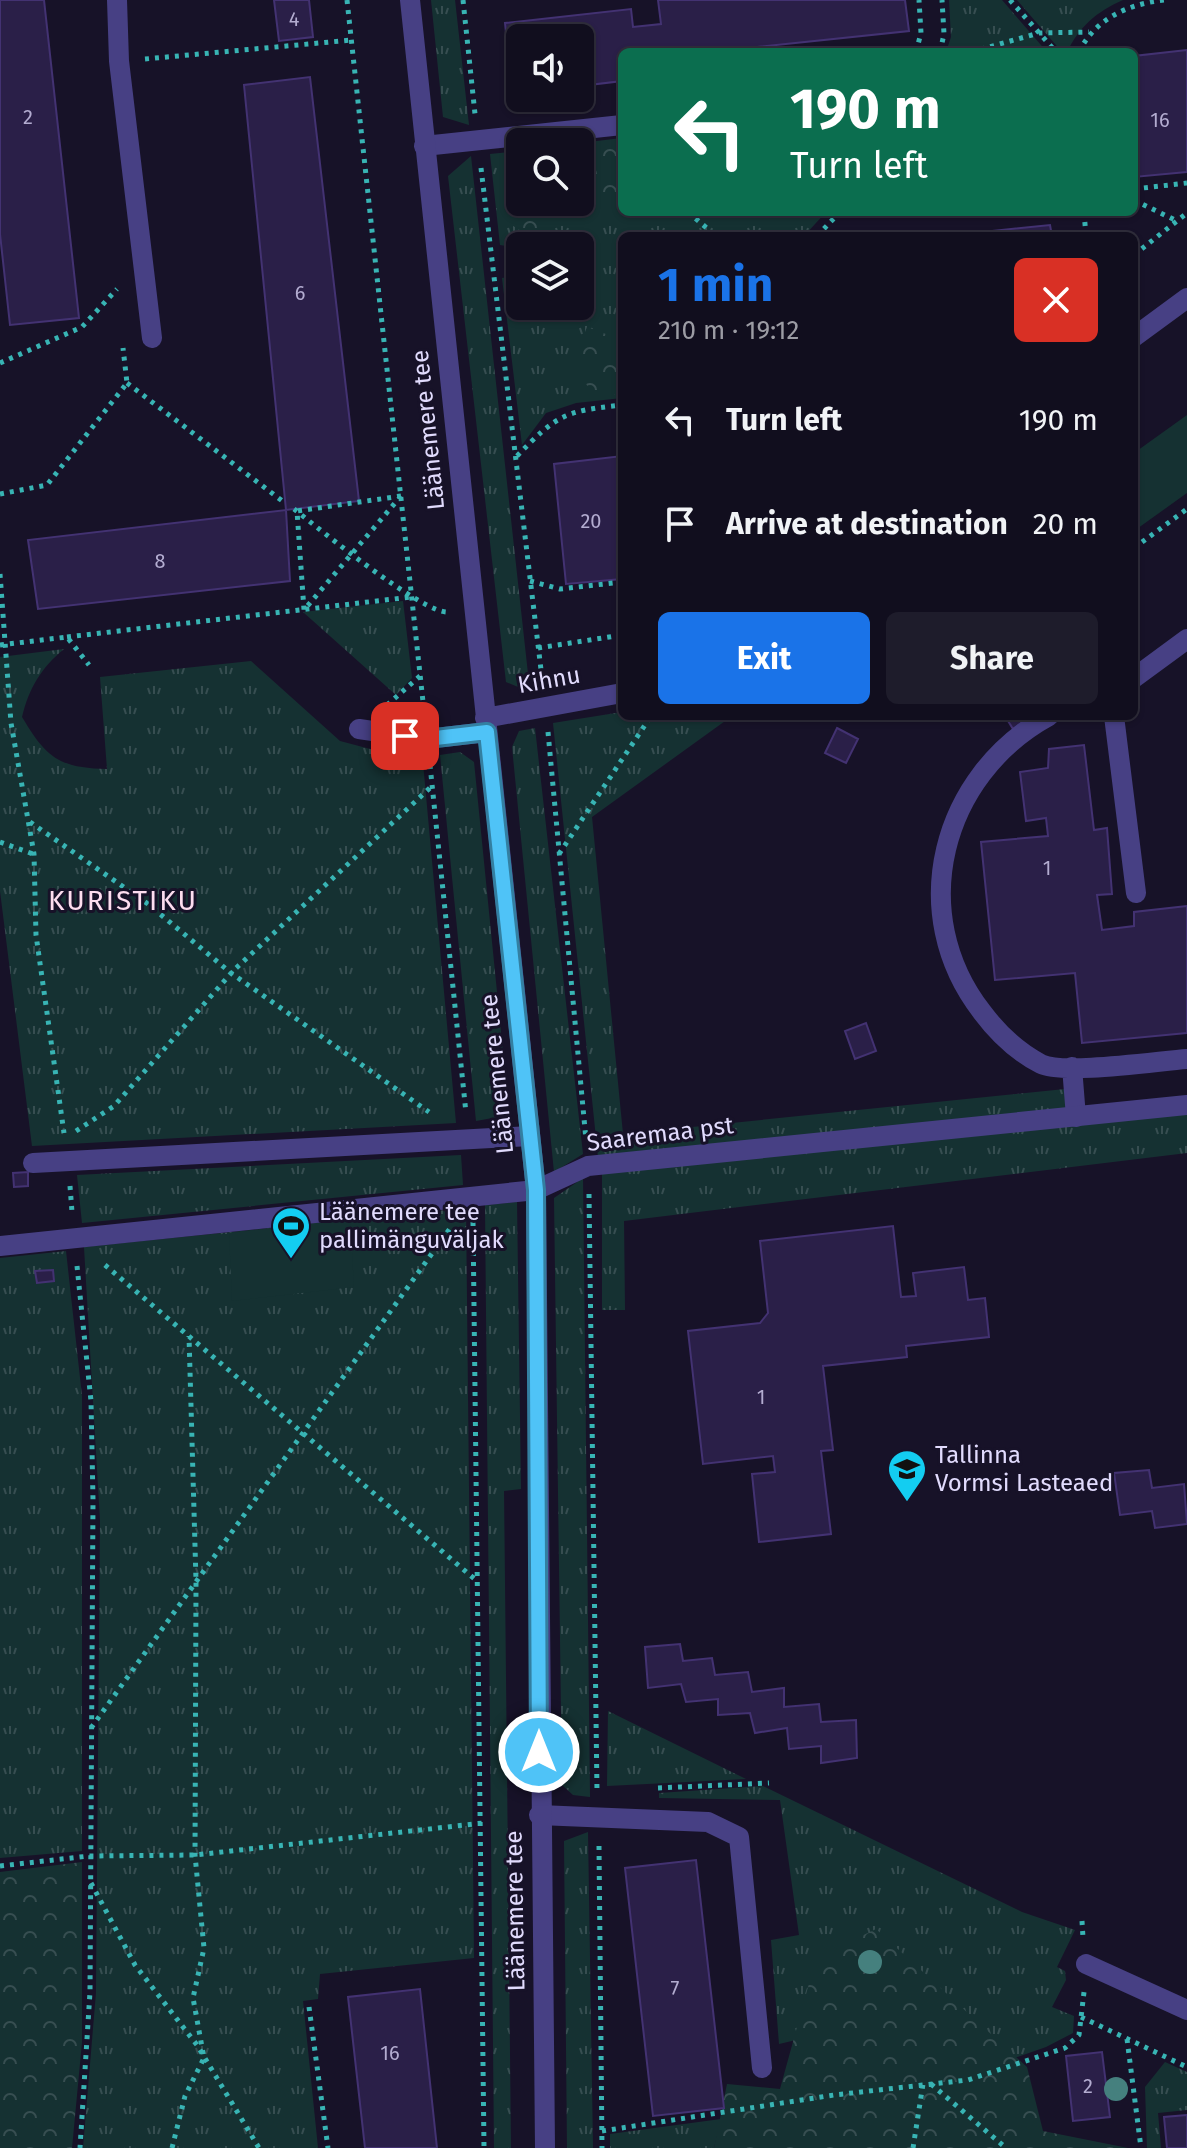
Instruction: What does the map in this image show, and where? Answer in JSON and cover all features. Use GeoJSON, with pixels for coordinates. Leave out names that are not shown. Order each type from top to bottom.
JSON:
{"type":"FeatureCollection","features":[{"type":"Feature","properties":{"kind":"street"},"geometry":{"type":"LineString","coordinates":[[117,0],[119,61],[152,338]]}},
{"type":"Feature","properties":{"kind":"street","name":"Läänemere tee"},"geometry":{"type":"LineString","coordinates":[[410,0],[536,1190],[539,1815],[545,2148]]}},
{"type":"Feature","properties":{"kind":"street"},"geometry":{"type":"LineString","coordinates":[[424,146],[618,125]]}},
{"type":"Feature","properties":{"kind":"street"},"geometry":{"type":"LineString","coordinates":[[1138,334],[1187,298]]}},
{"type":"Feature","properties":{"kind":"street"},"geometry":{"type":"LineString","coordinates":[[1138,675],[1187,639]]}},
{"type":"Feature","properties":{"kind":"street","name":"Kihnu"},"geometry":{"type":"LineString","coordinates":[[359,729],[427,739],[546,707],[618,694]]}},
{"type":"Feature","properties":{"kind":"street"},"geometry":{"type":"LineString","coordinates":[[1043,720],[1003,749],[972,785],[951,833],[942,871],[939,912],[949,957],[966,992],[992,1025],[1044,1065],[1072,1067],[1187,1059]]}},
{"type":"Feature","properties":{"kind":"street"},"geometry":{"type":"LineString","coordinates":[[1114,720],[1136,893]]}},
{"type":"Feature","properties":{"kind":"street"},"geometry":{"type":"LineString","coordinates":[[1072,1067],[1076,1117]]}},
{"type":"Feature","properties":{"kind":"street","name":"Saaremaa pst"},"geometry":{"type":"LineString","coordinates":[[0,1246],[536,1190],[588,1166],[1187,1105]]}},
{"type":"Feature","properties":{"kind":"street"},"geometry":{"type":"LineString","coordinates":[[33,1163],[530,1136]]}},
{"type":"Feature","properties":{"kind":"street"},"geometry":{"type":"LineString","coordinates":[[539,1815],[598,1815],[708,1822],[739,1837],[762,2068]]}},
{"type":"Feature","properties":{"kind":"street"},"geometry":{"type":"LineString","coordinates":[[1086,1964],[1187,2010]]}},
{"type":"Feature","properties":{"kind":"path"},"geometry":{"type":"LineString","coordinates":[[347,0],[469,1141]]}},
{"type":"Feature","properties":{"kind":"path"},"geometry":{"type":"LineString","coordinates":[[463,0],[546,707],[588,1166],[602,2148]]}},
{"type":"Feature","properties":{"kind":"path"},"geometry":{"type":"LineString","coordinates":[[917,48],[921,33],[919,0]]}},
{"type":"Feature","properties":{"kind":"path"},"geometry":{"type":"LineString","coordinates":[[941,48],[944,34],[942,0]]}},
{"type":"Feature","properties":{"kind":"path"},"geometry":{"type":"LineString","coordinates":[[1010,0],[1052,48]]}},
{"type":"Feature","properties":{"kind":"path"},"geometry":{"type":"LineString","coordinates":[[985,48],[1039,33],[1089,32],[1135,3],[1164,0]]}},
{"type":"Feature","properties":{"kind":"path"},"geometry":{"type":"LineString","coordinates":[[1081,48],[1089,32]]}},
{"type":"Feature","properties":{"kind":"path"},"geometry":{"type":"LineString","coordinates":[[119,61],[352,40]]}},
{"type":"Feature","properties":{"kind":"path"},"geometry":{"type":"LineString","coordinates":[[1138,189],[1187,183]]}},
{"type":"Feature","properties":{"kind":"path"},"geometry":{"type":"LineString","coordinates":[[1138,202],[1177,221]]}},
{"type":"Feature","properties":{"kind":"path"},"geometry":{"type":"LineString","coordinates":[[1138,252],[1187,213]]}},
{"type":"Feature","properties":{"kind":"path"},"geometry":{"type":"LineString","coordinates":[[693,216],[711,232]]}},
{"type":"Feature","properties":{"kind":"path"},"geometry":{"type":"LineString","coordinates":[[821,232],[836,216]]}},
{"type":"Feature","properties":{"kind":"path"},"geometry":{"type":"LineString","coordinates":[[0,363],[82,327],[143,262]]}},
{"type":"Feature","properties":{"kind":"path"},"geometry":{"type":"LineString","coordinates":[[0,494],[47,485],[127,383],[123,346],[152,338]]}},
{"type":"Feature","properties":{"kind":"path"},"geometry":{"type":"LineString","coordinates":[[127,383],[285,503]]}},
{"type":"Feature","properties":{"kind":"path"},"geometry":{"type":"LineString","coordinates":[[516,458],[549,424],[573,410],[618,405]]}},
{"type":"Feature","properties":{"kind":"path"},"geometry":{"type":"LineString","coordinates":[[295,510],[401,496]]}},
{"type":"Feature","properties":{"kind":"path"},"geometry":{"type":"LineString","coordinates":[[304,610],[401,496]]}},
{"type":"Feature","properties":{"kind":"path"},"geometry":{"type":"LineString","coordinates":[[1138,545],[1187,509]]}},
{"type":"Feature","properties":{"kind":"path"},"geometry":{"type":"LineString","coordinates":[[295,510],[412,597],[441,612],[473,609]]}},
{"type":"Feature","properties":{"kind":"path"},"geometry":{"type":"LineString","coordinates":[[295,510],[304,610]]}},
{"type":"Feature","properties":{"kind":"path"},"geometry":{"type":"LineString","coordinates":[[0,574],[8,644],[11,723],[34,854],[36,935],[65,1138],[114,1106],[231,973],[432,786]]}},
{"type":"Feature","properties":{"kind":"path"},"geometry":{"type":"LineString","coordinates":[[530,581],[560,589],[618,582]]}},
{"type":"Feature","properties":{"kind":"path"},"geometry":{"type":"LineString","coordinates":[[0,645],[412,597]]}},
{"type":"Feature","properties":{"kind":"path"},"geometry":{"type":"LineString","coordinates":[[538,648],[618,636]]}},
{"type":"Feature","properties":{"kind":"path"},"geometry":{"type":"LineString","coordinates":[[67,637],[89,665]]}},
{"type":"Feature","properties":{"kind":"path"},"geometry":{"type":"LineString","coordinates":[[559,854],[648,720]]}},
{"type":"Feature","properties":{"kind":"path"},"geometry":{"type":"LineString","coordinates":[[29,821],[148,904],[231,973],[469,1141]]}},
{"type":"Feature","properties":{"kind":"path"},"geometry":{"type":"LineString","coordinates":[[0,842],[34,854]]}},
{"type":"Feature","properties":{"kind":"path"},"geometry":{"type":"LineString","coordinates":[[69,1160],[91,1401],[90,1992],[80,2148]]}},
{"type":"Feature","properties":{"kind":"path"},"geometry":{"type":"LineString","coordinates":[[91,1728],[473,1197]]}},
{"type":"Feature","properties":{"kind":"path"},"geometry":{"type":"LineString","coordinates":[[473,1197],[483,1823],[484,2148]]}},
{"type":"Feature","properties":{"kind":"path"},"geometry":{"type":"LineString","coordinates":[[74,1238],[477,1581]]}},
{"type":"Feature","properties":{"kind":"path"},"geometry":{"type":"LineString","coordinates":[[172,2148],[185,2096],[204,2058],[193,1998],[204,1948],[195,1855],[196,1581],[189,1336]]}},
{"type":"Feature","properties":{"kind":"path"},"geometry":{"type":"LineString","coordinates":[[644,1789],[769,1783]]}},
{"type":"Feature","properties":{"kind":"path"},"geometry":{"type":"LineString","coordinates":[[597,1791],[613,1791]]}},
{"type":"Feature","properties":{"kind":"path"},"geometry":{"type":"LineString","coordinates":[[0,1866],[89,1856],[195,1855],[483,1823]]}},
{"type":"Feature","properties":{"kind":"path"},"geometry":{"type":"LineString","coordinates":[[89,1879],[135,1965],[204,2058],[259,2148]]}},
{"type":"Feature","properties":{"kind":"path"},"geometry":{"type":"LineString","coordinates":[[602,2131],[968,2080],[1065,2048],[1079,2035],[1086,1964],[1082,1921]]}},
{"type":"Feature","properties":{"kind":"path"},"geometry":{"type":"LineString","coordinates":[[309,2007],[328,2148]]}},
{"type":"Feature","properties":{"kind":"path"},"geometry":{"type":"LineString","coordinates":[[1081,2017],[1187,2067]]}},
{"type":"Feature","properties":{"kind":"path"},"geometry":{"type":"LineString","coordinates":[[1127,2038],[1141,2148]]}},
{"type":"Feature","properties":{"kind":"path"},"geometry":{"type":"LineString","coordinates":[[913,2148],[923,2084]]}},
{"type":"Feature","properties":{"kind":"path"},"geometry":{"type":"LineString","coordinates":[[931,2084],[1006,2148]]}},
{"type":"Feature","properties":{"kind":"green space"},"geometry":{"type":"Polygon","coordinates":[[[431,0],[455,0],[469,125],[443,117],[431,0]]]}},
{"type":"Feature","properties":{"kind":"green space"},"geometry":{"type":"Polygon","coordinates":[[[949,0],[1002,0],[1044,48],[947,48],[951,37],[949,0]]]}},
{"type":"Feature","properties":{"kind":"green space"},"geometry":{"type":"Polygon","coordinates":[[[1017,0],[1123,0],[1090,21],[1069,48],[1059,48],[1017,0]]]}},
{"type":"Feature","properties":{"kind":"green space"},"geometry":{"type":"Polygon","coordinates":[[[618,138],[618,216],[822,216],[808,232],[618,232],[618,398],[576,403],[546,413],[522,445],[507,320],[594,320],[594,232],[506,232],[506,246],[500,245],[490,154],[506,152],[506,216],[594,216],[594,141],[618,138]]]}},
{"type":"Feature","properties":{"kind":"green space"},"geometry":{"type":"Polygon","coordinates":[[[618,145],[618,195],[594,197],[594,148],[618,145]]]}},
{"type":"Feature","properties":{"kind":"green space"},"geometry":{"type":"Polygon","coordinates":[[[471,156],[530,692],[506,682],[448,176],[471,156]]]}},
{"type":"Feature","properties":{"kind":"green space"},"geometry":{"type":"Polygon","coordinates":[[[514,216],[557,216],[555,223],[537,232],[523,232],[510,224],[514,216]]]}},
{"type":"Feature","properties":{"kind":"green space"},"geometry":{"type":"Polygon","coordinates":[[[502,278],[506,278],[506,311],[502,278]]]}},
{"type":"Feature","properties":{"kind":"green space"},"geometry":{"type":"Polygon","coordinates":[[[587,327],[618,339],[618,394],[594,397],[573,362],[587,327]]]}},
{"type":"Feature","properties":{"kind":"green space"},"geometry":{"type":"Polygon","coordinates":[[[1187,415],[1187,493],[1138,528],[1138,450],[1187,415]]]}},
{"type":"Feature","properties":{"kind":"green space"},"geometry":{"type":"Polygon","coordinates":[[[403,601],[412,678],[396,695],[303,612],[403,601]]]}},
{"type":"Feature","properties":{"kind":"green space"},"geometry":{"type":"Polygon","coordinates":[[[64,649],[37,679],[22,717],[47,751],[65,763],[107,769],[100,677],[251,661],[340,741],[423,763],[456,1123],[32,1146],[0,891],[0,657],[64,649]]]}},
{"type":"Feature","properties":{"kind":"green space"},"geometry":{"type":"Polygon","coordinates":[[[618,713],[618,720],[726,720],[592,817],[623,1134],[1065,1089],[1068,1108],[598,1157],[553,723],[618,713]]]}},
{"type":"Feature","properties":{"kind":"green space"},"geometry":{"type":"Polygon","coordinates":[[[535,728],[583,1154],[554,1172],[512,747],[519,731],[535,728]]]}},
{"type":"Feature","properties":{"kind":"green space"},"geometry":{"type":"Polygon","coordinates":[[[460,752],[474,762],[508,1102],[503,1116],[476,1121],[440,755],[460,752]]]}},
{"type":"Feature","properties":{"kind":"green space"},"geometry":{"type":"Polygon","coordinates":[[[1187,1113],[1187,1153],[624,1221],[625,1310],[602,1310],[602,1172],[1187,1113]]]}},
{"type":"Feature","properties":{"kind":"green space"},"geometry":{"type":"Polygon","coordinates":[[[461,1155],[463,1185],[82,1223],[77,1175],[461,1155]]]}},
{"type":"Feature","properties":{"kind":"green space"},"geometry":{"type":"Polygon","coordinates":[[[583,1178],[590,1797],[573,1795],[562,1785],[554,1198],[583,1178]]]}},
{"type":"Feature","properties":{"kind":"green space"},"geometry":{"type":"Polygon","coordinates":[[[517,1202],[521,1489],[504,1491],[511,2148],[494,2148],[485,1205],[517,1202]]]}},
{"type":"Feature","properties":{"kind":"green space"},"geometry":{"type":"Polygon","coordinates":[[[466,1208],[474,1958],[320,1974],[318,1999],[303,2001],[318,2148],[83,2148],[96,1993],[100,1520],[84,1247],[466,1208]]]}},
{"type":"Feature","properties":{"kind":"green space","name":"Läänemere tee pallimänguväljak"},"geometry":{"type":"Polygon","coordinates":[[[350,1219],[354,1287],[232,1301],[229,1233],[350,1219]]]}},
{"type":"Feature","properties":{"kind":"green space"},"geometry":{"type":"Polygon","coordinates":[[[66,1251],[82,1396],[82,1851],[0,1858],[0,1258],[66,1251]]]}},
{"type":"Feature","properties":{"kind":"green space"},"geometry":{"type":"Polygon","coordinates":[[[608,1711],[746,1779],[607,1786],[608,1711]]]}},
{"type":"Feature","properties":{"kind":"green space"},"geometry":{"type":"Polygon","coordinates":[[[763,1786],[1022,1912],[1075,1930],[1057,1967],[1065,1971],[1066,1980],[1052,2007],[1074,2016],[1073,2033],[1046,2047],[968,2074],[817,2035],[779,2044],[771,1940],[799,1935],[780,1800],[659,1798],[659,1793],[763,1786]]]}},
{"type":"Feature","properties":{"kind":"green space"},"geometry":{"type":"Polygon","coordinates":[[[588,1832],[593,2148],[567,2148],[564,1841],[588,1832]]]}},
{"type":"Feature","properties":{"kind":"green space"},"geometry":{"type":"Polygon","coordinates":[[[82,1862],[82,2042],[72,2148],[0,2148],[0,1872],[82,1862]]]}},
{"type":"Feature","properties":{"kind":"green space"},"geometry":{"type":"Polygon","coordinates":[[[876,1929],[1027,2067],[1043,2131],[1128,2148],[714,2148],[727,2084],[780,2089],[816,1958],[876,1929]]]}},
{"type":"Feature","properties":{"kind":"green space"},"geometry":{"type":"Polygon","coordinates":[[[1165,2062],[1187,2072],[1187,2110],[1158,2113],[1161,2148],[1147,2148],[1145,2087],[1165,2062]]]}},
{"type":"Feature","properties":{"kind":"green space"},"geometry":{"type":"Polygon","coordinates":[[[721,2119],[714,2148],[610,2148],[610,2134],[721,2119]]]}},
{"type":"Feature","properties":{"kind":"building"},"geometry":{"type":"Polygon","coordinates":[[[0,0],[44,0],[79,318],[10,325],[0,234],[0,0]]]}},
{"type":"Feature","properties":{"kind":"building"},"geometry":{"type":"Polygon","coordinates":[[[274,0],[309,0],[313,37],[279,41],[274,0]]]}},
{"type":"Feature","properties":{"kind":"building"},"geometry":{"type":"Polygon","coordinates":[[[658,0],[905,0],[909,31],[747,48],[618,48],[618,81],[594,84],[594,24],[506,24],[506,33],[505,23],[631,9],[633,27],[661,24],[658,0]]]}},
{"type":"Feature","properties":{"kind":"building"},"geometry":{"type":"Polygon","coordinates":[[[1187,50],[1187,172],[1138,177],[1138,56],[1187,50]]]}},
{"type":"Feature","properties":{"kind":"building"},"geometry":{"type":"Polygon","coordinates":[[[310,77],[359,501],[286,510],[244,85],[310,77]]]}},
{"type":"Feature","properties":{"kind":"building"},"geometry":{"type":"Polygon","coordinates":[[[1050,225],[1051,232],[983,232],[1050,225]]]}},
{"type":"Feature","properties":{"kind":"building"},"geometry":{"type":"Polygon","coordinates":[[[618,456],[618,579],[566,584],[554,464],[618,456]]]}},
{"type":"Feature","properties":{"kind":"building"},"geometry":{"type":"Polygon","coordinates":[[[286,510],[290,581],[38,609],[28,540],[286,510]]]}},
{"type":"Feature","properties":{"kind":"building"},"geometry":{"type":"Polygon","coordinates":[[[1007,720],[1025,720],[1013,729],[1007,720]]]}},
{"type":"Feature","properties":{"kind":"building"},"geometry":{"type":"Polygon","coordinates":[[[837,728],[858,739],[846,763],[825,753],[837,728]]]}},
{"type":"Feature","properties":{"kind":"building"},"geometry":{"type":"Polygon","coordinates":[[[1084,745],[1094,830],[1107,828],[1112,894],[1097,895],[1102,930],[1134,926],[1134,912],[1187,906],[1187,1033],[1082,1043],[1075,973],[995,980],[981,842],[1048,836],[1046,818],[1026,821],[1020,772],[1048,768],[1049,749],[1084,745]]]}},
{"type":"Feature","properties":{"kind":"building"},"geometry":{"type":"Polygon","coordinates":[[[866,1023],[876,1051],[855,1059],[845,1031],[866,1023]]]}},
{"type":"Feature","properties":{"kind":"building"},"geometry":{"type":"Polygon","coordinates":[[[28,1172],[28,1186],[14,1187],[13,1173],[28,1172]]]}},
{"type":"Feature","properties":{"kind":"building"},"geometry":{"type":"Polygon","coordinates":[[[893,1226],[901,1297],[916,1296],[913,1273],[964,1267],[968,1300],[985,1298],[989,1337],[906,1346],[907,1357],[823,1366],[833,1450],[821,1451],[831,1534],[759,1542],[752,1474],[775,1472],[773,1456],[703,1464],[688,1331],[760,1323],[768,1313],[760,1241],[893,1226]]]}},
{"type":"Feature","properties":{"kind":"building"},"geometry":{"type":"Polygon","coordinates":[[[53,1270],[54,1281],[37,1283],[35,1271],[53,1270]]]}},
{"type":"Feature","properties":{"kind":"building"},"geometry":{"type":"Polygon","coordinates":[[[1149,1470],[1152,1488],[1184,1484],[1187,1524],[1155,1528],[1152,1511],[1120,1515],[1114,1473],[1149,1470]]]}},
{"type":"Feature","properties":{"kind":"building"},"geometry":{"type":"Polygon","coordinates":[[[680,1644],[683,1661],[712,1658],[715,1675],[748,1672],[752,1692],[784,1688],[784,1707],[819,1704],[821,1722],[856,1720],[857,1758],[821,1763],[821,1746],[789,1749],[787,1728],[755,1733],[750,1713],[718,1715],[718,1699],[686,1702],[681,1684],[648,1688],[645,1647],[680,1644]]]}},
{"type":"Feature","properties":{"kind":"building"},"geometry":{"type":"Polygon","coordinates":[[[696,1860],[724,2108],[653,2116],[625,1868],[696,1860]]]}},
{"type":"Feature","properties":{"kind":"building"},"geometry":{"type":"Polygon","coordinates":[[[420,1989],[437,2148],[365,2148],[348,1997],[420,1989]]]}},
{"type":"Feature","properties":{"kind":"building"},"geometry":{"type":"Polygon","coordinates":[[[1102,2052],[1110,2117],[1073,2121],[1066,2056],[1102,2052]]]}},
{"type":"Feature","properties":{"kind":"building"},"geometry":{"type":"Polygon","coordinates":[[[1187,2115],[1187,2148],[1167,2148],[1164,2117],[1187,2115]]]}},
{"type":"Feature","properties":{"kind":"place","name":"Läänemere tee pallimänguväljak"},"geometry":{"type":"Point","coordinates":[291,1260]}},
{"type":"Feature","properties":{"kind":"place","name":"Tallinna Vormsi Lasteaed"},"geometry":{"type":"Point","coordinates":[907,1503]}},
{"type":"Feature","properties":{"kind":"district","name":"KURISTIKU"},"geometry":{"type":"Point","coordinates":[123,900]}},
{"type":"Feature","properties":{"kind":"route"},"geometry":{"type":"LineString","coordinates":[[405,736],[427,739],[487,732],[536,1190],[539,1752]]}}]}
